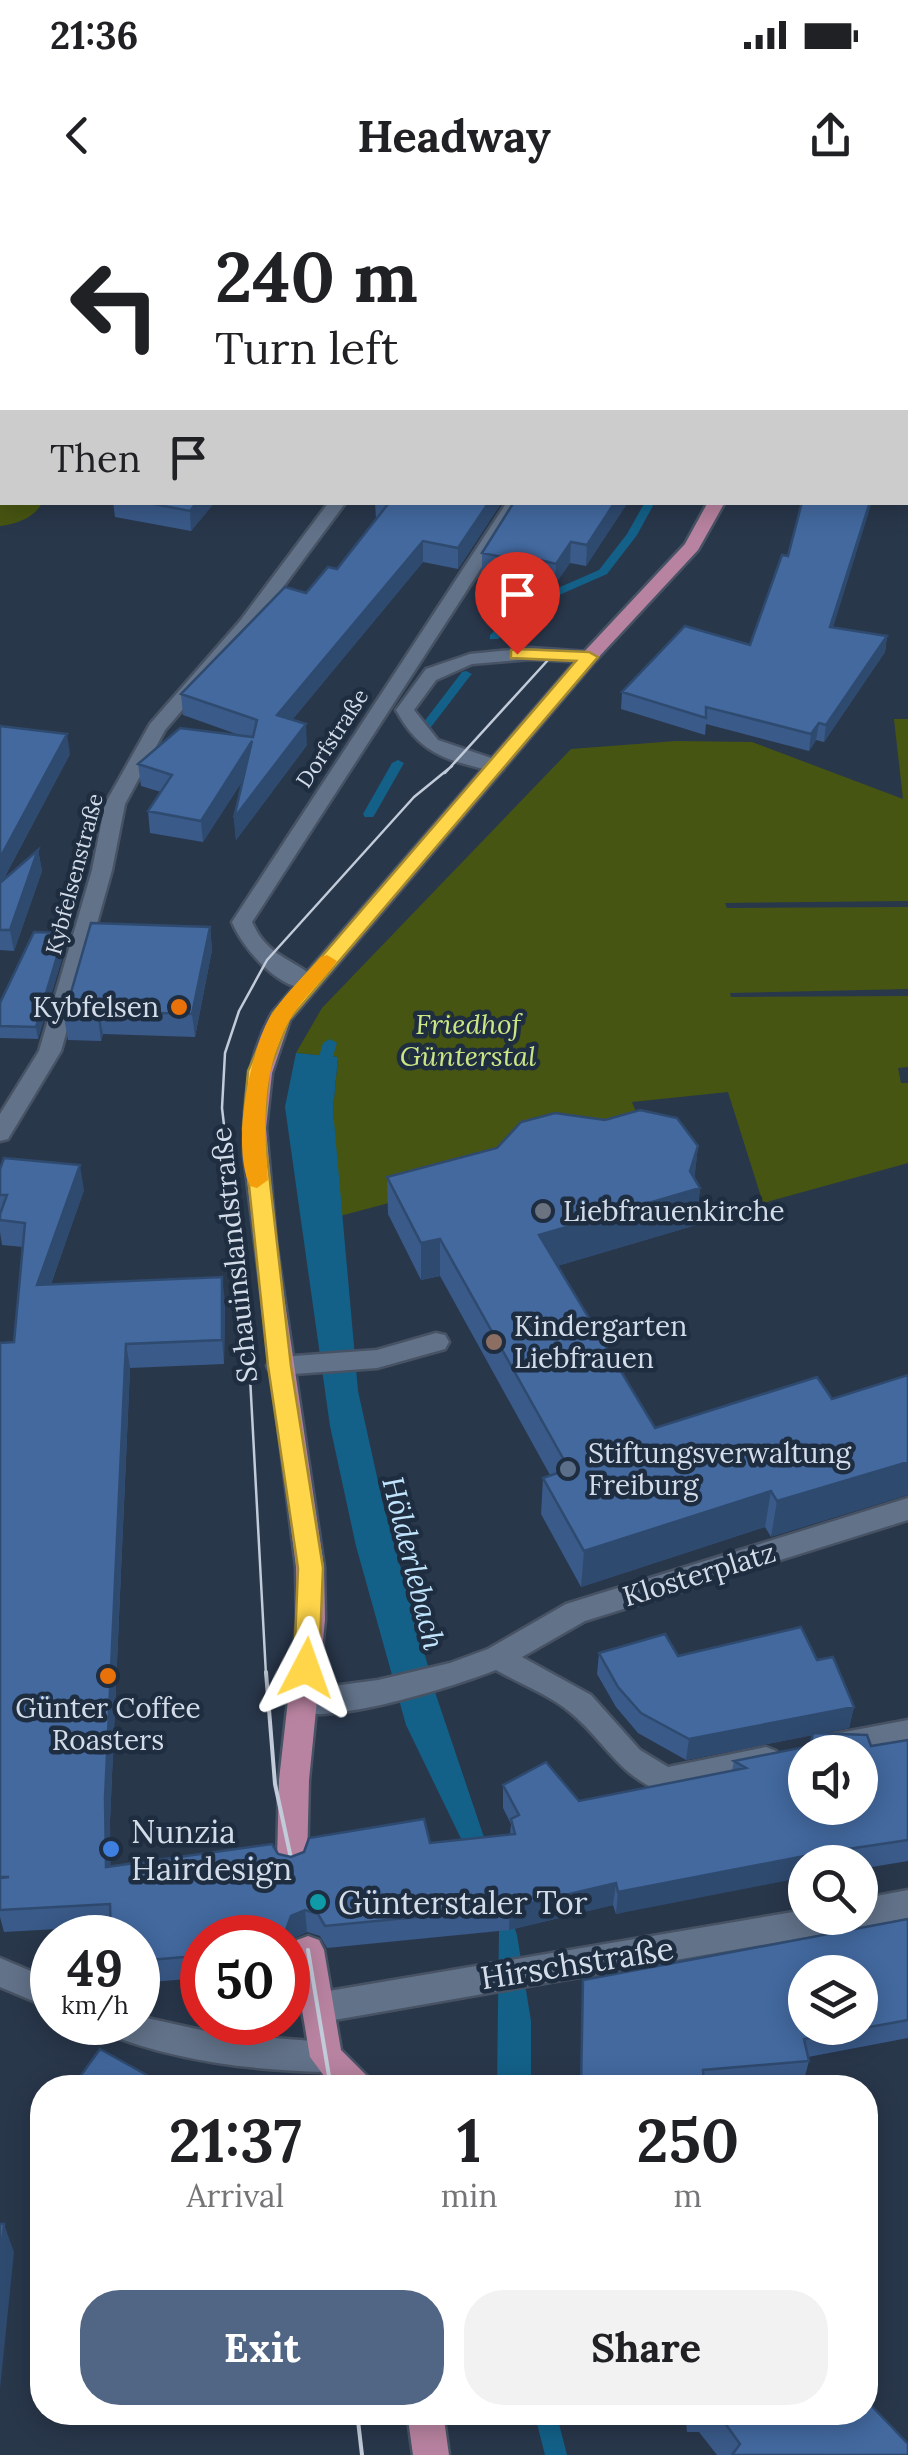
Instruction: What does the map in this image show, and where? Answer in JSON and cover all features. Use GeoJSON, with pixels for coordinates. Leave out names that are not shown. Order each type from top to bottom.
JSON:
{"type":"FeatureCollection","features":[{"type":"Feature","properties":{"kind":"main road","name":"Schauinslandstraße"},"geometry":{"type":"LineString","coordinates":[[292,1864],[310,1568],[257,1176],[254,1109],[258,1071],[280,1018],[589,657],[692,546],[714,505]]}},
{"type":"Feature","properties":{"kind":"main road"},"geometry":{"type":"LineString","coordinates":[[310,1962],[326,2057],[343,2075]]}},
{"type":"Feature","properties":{"kind":"main road"},"geometry":{"type":"LineString","coordinates":[[428,2425],[431,2455]]}},
{"type":"Feature","properties":{"kind":"street","name":"Kybfelsenstraße"},"geometry":{"type":"LineString","coordinates":[[0,1133],[50,1051],[102,870],[115,804],[157,728],[246,626],[336,505]]}},
{"type":"Feature","properties":{"kind":"street","name":"Dorfstraße"},"geometry":{"type":"LineString","coordinates":[[309,983],[267,960],[248,940],[242,922],[514,505]]}},
{"type":"Feature","properties":{"kind":"street"},"geometry":{"type":"LineString","coordinates":[[496,766],[426,743],[415,730],[405,710],[430,674],[462,663],[517,654],[589,657]]}},
{"type":"Feature","properties":{"kind":"street"},"geometry":{"type":"LineString","coordinates":[[280,1366],[377,1360],[436,1342]]}},
{"type":"Feature","properties":{"kind":"street","name":"Klosterplatz"},"geometry":{"type":"LineString","coordinates":[[304,1702],[381,1694],[462,1672],[498,1657],[576,1612],[908,1509]]}},
{"type":"Feature","properties":{"kind":"street"},"geometry":{"type":"LineString","coordinates":[[498,1657],[581,1704],[630,1760],[665,1780],[788,1755]]}},
{"type":"Feature","properties":{"kind":"street"},"geometry":{"type":"LineString","coordinates":[[878,1738],[908,1732]]}},
{"type":"Feature","properties":{"kind":"street"},"geometry":{"type":"LineString","coordinates":[[878,1910],[908,1904]]}},
{"type":"Feature","properties":{"kind":"street","name":"Hirschstraße"},"geometry":{"type":"LineString","coordinates":[[318,2008],[788,1927]]}},
{"type":"Feature","properties":{"kind":"street"},"geometry":{"type":"LineString","coordinates":[[0,1972],[30,1985]]}},
{"type":"Feature","properties":{"kind":"street"},"geometry":{"type":"LineString","coordinates":[[160,2038],[254,2054],[326,2057]]}},
{"type":"Feature","properties":{"kind":"green space"},"geometry":{"type":"Polygon","coordinates":[[[0,505],[40,505],[24,519],[0,526],[0,505]]]}},
{"type":"Feature","properties":{"kind":"green space","name":"Friedhof Günterstal"},"geometry":{"type":"Polygon","coordinates":[[[894,719],[908,719],[908,901],[725,903],[727,908],[908,907],[908,989],[730,993],[731,997],[908,996],[908,1067],[898,1068],[901,1083],[908,1083],[908,1163],[763,1203],[728,1092],[632,1102],[645,1135],[340,1216],[333,1110],[338,1057],[296,1053],[322,1008],[571,749],[676,741],[752,742],[903,799],[894,719]]]}},
{"type":"Feature","properties":{"kind":"water"},"geometry":{"type":"Polygon","coordinates":[[[296,1053],[338,1057],[333,1110],[358,1391],[383,1504],[436,1695],[517,1935],[531,2021],[531,2075],[497,2075],[499,1931],[484,1886],[406,1725],[356,1546],[330,1426],[285,1107],[296,1053]]]}},
{"type":"Feature","properties":{"kind":"building"},"geometry":{"type":"Polygon","coordinates":[[[159,505],[195,505],[190,511],[159,505]]]}},
{"type":"Feature","properties":{"kind":"building"},"geometry":{"type":"Polygon","coordinates":[[[387,505],[487,505],[458,548],[423,541],[277,715],[306,724],[234,818],[252,741],[201,821],[148,811],[172,775],[138,764],[180,728],[253,737],[257,720],[181,694],[285,587],[306,593],[328,567],[337,569],[387,505]]]}},
{"type":"Feature","properties":{"kind":"building"},"geometry":{"type":"Polygon","coordinates":[[[512,505],[613,505],[587,545],[571,542],[556,564],[482,553],[512,505]]]}},
{"type":"Feature","properties":{"kind":"building"},"geometry":{"type":"Polygon","coordinates":[[[801,505],[869,505],[830,627],[887,636],[826,725],[819,723],[811,734],[706,707],[706,718],[622,692],[685,626],[750,645],[782,555],[788,556],[801,505]]]}},
{"type":"Feature","properties":{"kind":"building"},"geometry":{"type":"Polygon","coordinates":[[[0,726],[67,734],[0,858],[0,726]]]}},
{"type":"Feature","properties":{"kind":"building"},"geometry":{"type":"Polygon","coordinates":[[[38,850],[10,930],[0,930],[0,883],[38,850]]]}},
{"type":"Feature","properties":{"kind":"building"},"geometry":{"type":"Polygon","coordinates":[[[91,923],[210,927],[192,1014],[99,1011],[98,1018],[64,1017],[91,923]]]}},
{"type":"Feature","properties":{"kind":"building"},"geometry":{"type":"Polygon","coordinates":[[[34,932],[64,933],[36,1027],[0,1026],[0,1003],[34,932]]]}},
{"type":"Feature","properties":{"kind":"building"},"geometry":{"type":"Polygon","coordinates":[[[640,1110],[677,1118],[698,1146],[690,1171],[700,1188],[539,1235],[655,1428],[817,1377],[832,1399],[908,1375],[908,1462],[777,1501],[771,1491],[584,1551],[543,1478],[569,1469],[440,1239],[421,1243],[387,1177],[497,1148],[521,1122],[555,1113],[605,1120],[640,1110]]]}},
{"type":"Feature","properties":{"kind":"building"},"geometry":{"type":"Polygon","coordinates":[[[4,1158],[80,1165],[37,1285],[222,1277],[222,1340],[126,1344],[105,1798],[106,1867],[272,1844],[278,1854],[291,1857],[304,1852],[309,1838],[424,1819],[430,1843],[515,1834],[511,1819],[519,1815],[503,1785],[546,1762],[579,1801],[746,1768],[734,1761],[788,1750],[788,1825],[878,1825],[878,1745],[908,1740],[908,1840],[875,1845],[788,1845],[788,1859],[618,1892],[616,1883],[510,1908],[325,1926],[318,1914],[305,1910],[293,1915],[180,1915],[180,1957],[160,1959],[160,1915],[110,1915],[110,1904],[0,1910],[0,1878],[9,1877],[0,1877],[0,1343],[14,1342],[25,1223],[0,1220],[7,1195],[0,1195],[4,1158]]]}},
{"type":"Feature","properties":{"kind":"building"},"geometry":{"type":"Polygon","coordinates":[[[801,1627],[817,1660],[833,1657],[854,1707],[689,1739],[641,1713],[618,1687],[599,1653],[665,1634],[678,1656],[801,1627]]]}},
{"type":"Feature","properties":{"kind":"building"},"geometry":{"type":"Polygon","coordinates":[[[908,1919],[908,2020],[878,2025],[878,1955],[788,1955],[788,2045],[805,2045],[809,2061],[703,2070],[703,2075],[581,2075],[583,1980],[823,1935],[878,1935],[878,1925],[908,1919]]]}},
{"type":"Feature","properties":{"kind":"building"},"geometry":{"type":"Polygon","coordinates":[[[100,2049],[147,2075],[81,2075],[100,2049]]]}},
{"type":"Feature","properties":{"kind":"building"},"geometry":{"type":"Polygon","coordinates":[[[0,2224],[4,2224],[0,2261],[0,2224]]]}},
{"type":"Feature","properties":{"kind":"building"},"geometry":{"type":"Polygon","coordinates":[[[878,2413],[908,2444],[908,2455],[732,2455],[740,2444],[726,2425],[878,2425],[878,2413]]]}},
{"type":"Feature","properties":{"kind":"waterway","name":"Hölderlebach"},"geometry":{"type":"LineString","coordinates":[[494,637],[530,604],[603,572],[632,535],[648,505]]}},
{"type":"Feature","properties":{"kind":"waterway","name":"Hölderlebach"},"geometry":{"type":"LineString","coordinates":[[424,729],[466,674]]}},
{"type":"Feature","properties":{"kind":"waterway","name":"Hölderlebach"},"geometry":{"type":"LineString","coordinates":[[369,814],[398,763]]}},
{"type":"Feature","properties":{"kind":"waterway","name":"Hölderlebach"},"geometry":{"type":"LineString","coordinates":[[321,1073],[330,1043]]}},
{"type":"Feature","properties":{"kind":"waterway","name":"Hölderlebach"},"geometry":{"type":"LineString","coordinates":[[548,2425],[556,2455]]}},
{"type":"Feature","properties":{"kind":"tram line"},"geometry":{"type":"LineString","coordinates":[[450,768],[548,660]]}},
{"type":"Feature","properties":{"kind":"tram line"},"geometry":{"type":"LineString","coordinates":[[266,1675],[247,1321],[222,1108],[225,1053],[239,1011],[267,960],[414,797],[450,768]]}},
{"type":"Feature","properties":{"kind":"tram line"},"geometry":{"type":"LineString","coordinates":[[445,773],[450,768]]}},
{"type":"Feature","properties":{"kind":"tram line"},"geometry":{"type":"LineString","coordinates":[[266,1672],[275,1784],[292,1863]]}},
{"type":"Feature","properties":{"kind":"tram line"},"geometry":{"type":"LineString","coordinates":[[310,1962],[329,2075]]}},
{"type":"Feature","properties":{"kind":"tram line"},"geometry":{"type":"LineString","coordinates":[[359,2425],[362,2455]]}},
{"type":"Feature","properties":{"kind":"slow traffic"},"geometry":{"type":"LineString","coordinates":[[257,1180],[254,1109],[258,1071],[280,1018],[327,961]]}},
{"type":"Feature","properties":{"kind":"place","name":"Kybfelsen"},"geometry":{"type":"Point","coordinates":[179,1007]}},
{"type":"Feature","properties":{"kind":"place","name":"Liebfrauenkirche"},"geometry":{"type":"Point","coordinates":[543,1211]}},
{"type":"Feature","properties":{"kind":"place","name":"Kindergarten Liebfrauen"},"geometry":{"type":"Point","coordinates":[494,1342]}},
{"type":"Feature","properties":{"kind":"place","name":"Stiftungsverwaltung Freiburg"},"geometry":{"type":"Point","coordinates":[568,1469]}},
{"type":"Feature","properties":{"kind":"place","name":"Günter Coffee Roasters"},"geometry":{"type":"Point","coordinates":[108,1676]}},
{"type":"Feature","properties":{"kind":"place","name":"Nunzia Hairdesign"},"geometry":{"type":"Point","coordinates":[111,1849]}},
{"type":"Feature","properties":{"kind":"place","name":"Günterstaler Tor"},"geometry":{"type":"Point","coordinates":[318,1902]}},
{"type":"Feature","properties":{"kind":"route"},"geometry":{"type":"LineString","coordinates":[[306,1668],[310,1568],[257,1176],[254,1109],[258,1071],[280,1018],[589,657],[517,654]]}}]}
